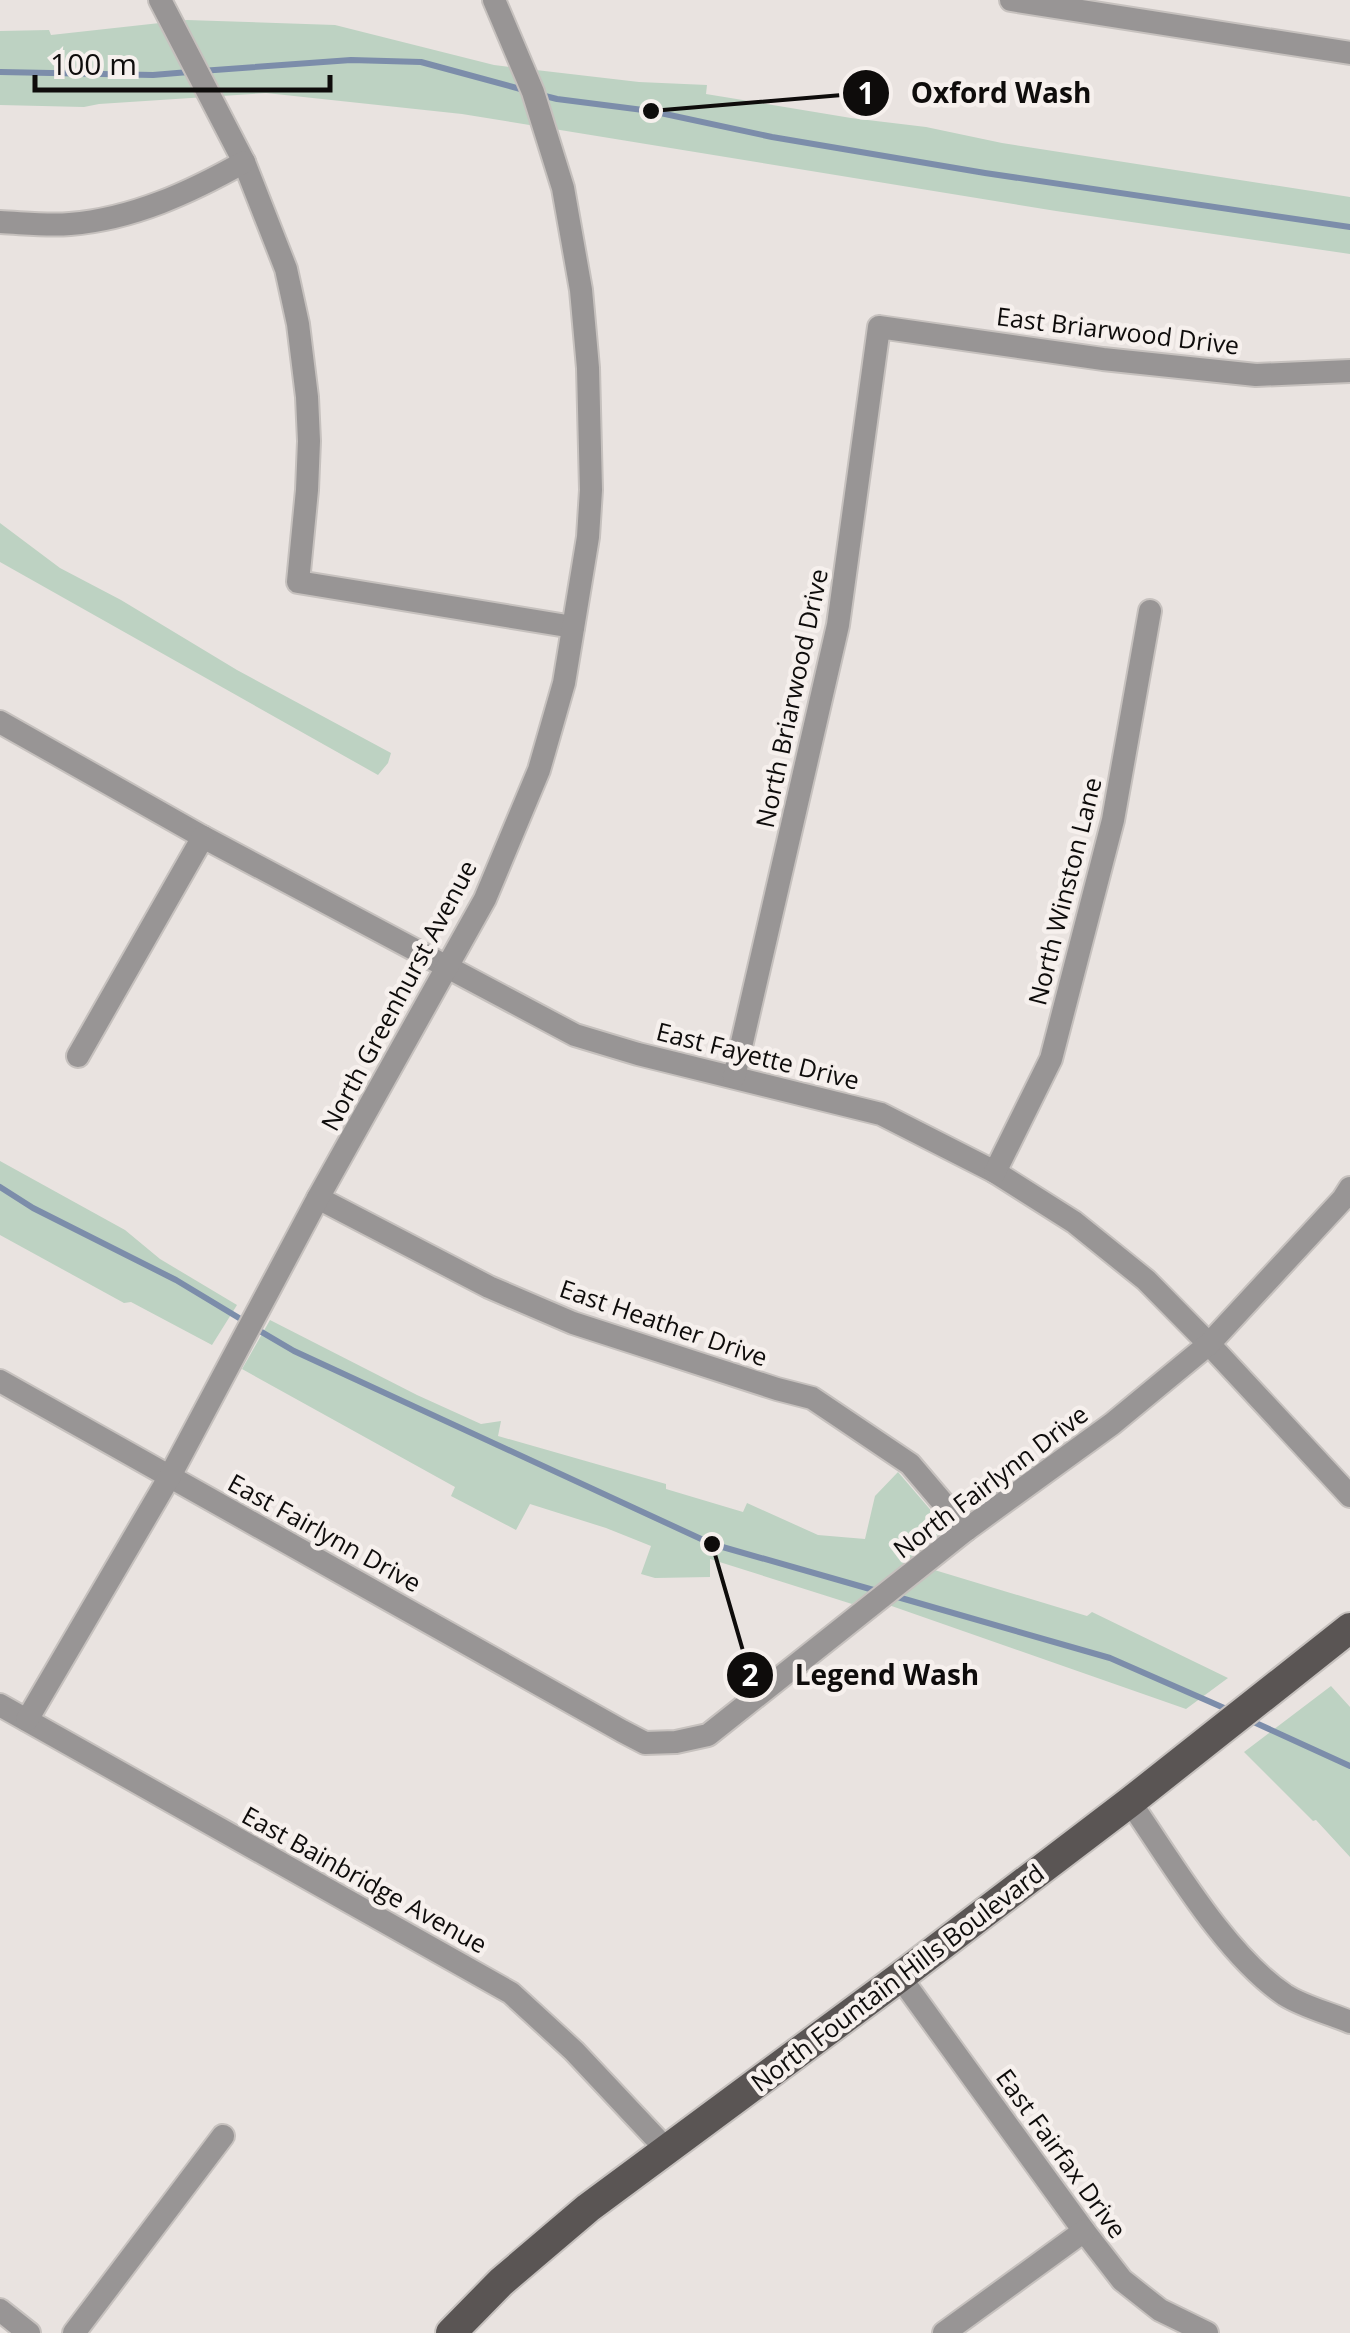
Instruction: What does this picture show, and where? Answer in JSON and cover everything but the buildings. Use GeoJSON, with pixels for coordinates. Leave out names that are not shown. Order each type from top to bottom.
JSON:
{"type":"FeatureCollection","features":[{"type":"Feature","properties":{"kind":"main road","name":"North Fountain Hills Boulevard"},"geometry":{"type":"LineString","coordinates":[[451,2333],[501,2282],[588,2208],[1130,1802],[1350,1628]]}},
{"type":"Feature","properties":{"kind":"street"},"geometry":{"type":"LineString","coordinates":[[160,0],[244,162],[286,269],[298,324],[309,441],[298,582],[574,627]]}},
{"type":"Feature","properties":{"kind":"street","name":"North Greenhurst Avenue"},"geometry":{"type":"LineString","coordinates":[[27,1720],[170,1476],[318,1198],[486,899],[539,770],[564,683],[588,536],[590,490],[588,368],[581,290],[563,188],[533,92],[494,0]]}},
{"type":"Feature","properties":{"kind":"street"},"geometry":{"type":"LineString","coordinates":[[1011,0],[1112,8],[1350,53]]}},
{"type":"Feature","properties":{"kind":"street"},"geometry":{"type":"LineString","coordinates":[[0,222],[66,224],[138,210],[205,184],[244,162]]}},
{"type":"Feature","properties":{"kind":"street","name":"East Briarwood Drive"},"geometry":{"type":"LineString","coordinates":[[880,327],[1103,359],[1256,375],[1350,371]]}},
{"type":"Feature","properties":{"kind":"street","name":"North Briarwood Drive"},"geometry":{"type":"LineString","coordinates":[[734,1077],[838,626],[880,327]]}},
{"type":"Feature","properties":{"kind":"street","name":"North Winston Lane"},"geometry":{"type":"LineString","coordinates":[[995,1172],[1050,1060],[1113,820],[1150,611]]}},
{"type":"Feature","properties":{"kind":"street","name":"East Fayette Drive"},"geometry":{"type":"LineString","coordinates":[[0,722],[203,837],[575,1035],[881,1114],[995,1172],[1074,1222],[1146,1280],[1350,1496]]}},
{"type":"Feature","properties":{"kind":"street"},"geometry":{"type":"LineString","coordinates":[[78,1056],[203,837]]}},
{"type":"Feature","properties":{"kind":"street","name":"North Fairlynn Drive"},"geometry":{"type":"LineString","coordinates":[[622,1731],[645,1742],[708,1736],[966,1530],[1112,1424],[1210,1344],[1350,1188]]}},
{"type":"Feature","properties":{"kind":"street","name":"East Heather Drive"},"geometry":{"type":"LineString","coordinates":[[318,1198],[489,1287],[573,1323],[812,1398],[910,1464],[966,1530]]}},
{"type":"Feature","properties":{"kind":"street","name":"East Fairlynn Drive"},"geometry":{"type":"LineString","coordinates":[[0,1381],[622,1731]]}},
{"type":"Feature","properties":{"kind":"street","name":"East Bainbridge Avenue"},"geometry":{"type":"LineString","coordinates":[[0,1705],[511,1993],[574,2051],[666,2148]]}},
{"type":"Feature","properties":{"kind":"street"},"geometry":{"type":"LineString","coordinates":[[1130,1802],[1209,1917],[1245,1960],[1286,1996],[1350,2022]]}},
{"type":"Feature","properties":{"kind":"street","name":"East Fairfax Drive"},"geometry":{"type":"LineString","coordinates":[[900,1977],[1122,2280],[1160,2310],[1207,2333]]}},
{"type":"Feature","properties":{"kind":"street"},"geometry":{"type":"LineString","coordinates":[[74,2333],[224,2136]]}},
{"type":"Feature","properties":{"kind":"street"},"geometry":{"type":"LineString","coordinates":[[944,2333],[1084,2232]]}},
{"type":"Feature","properties":{"kind":"street"},"geometry":{"type":"LineString","coordinates":[[0,2310],[29,2333]]}},
{"type":"Feature","properties":{"kind":"green space"},"geometry":{"type":"Polygon","coordinates":[[[187,20],[335,25],[494,65],[639,82],[707,85],[706,94],[1350,197],[1350,254],[1056,211],[462,114],[266,93],[84,107],[0,105],[0,31],[49,30],[51,35],[187,20]]]}},
{"type":"Feature","properties":{"kind":"green space"},"geometry":{"type":"Polygon","coordinates":[[[0,523],[60,568],[391,753],[388,763],[378,775],[0,562],[0,523]]]}},
{"type":"Feature","properties":{"kind":"green space"},"geometry":{"type":"Polygon","coordinates":[[[0,1161],[125,1230],[160,1259],[237,1305],[212,1345],[131,1302],[124,1303],[0,1235],[0,1161]]]}},
{"type":"Feature","properties":{"kind":"green space"},"geometry":{"type":"Polygon","coordinates":[[[270,1320],[481,1424],[501,1421],[498,1436],[666,1484],[666,1489],[743,1512],[747,1503],[818,1535],[865,1539],[875,1496],[898,1472],[940,1521],[937,1539],[908,1562],[1087,1616],[1092,1612],[1228,1678],[1186,1709],[863,1596],[852,1604],[710,1559],[710,1577],[655,1578],[641,1574],[651,1546],[530,1504],[516,1530],[451,1496],[455,1487],[242,1369],[270,1320]]]}},
{"type":"Feature","properties":{"kind":"green space"},"geometry":{"type":"Polygon","coordinates":[[[1331,1686],[1350,1707],[1350,1857],[1244,1752],[1331,1686]]]}},
{"type":"Feature","properties":{"kind":"waterway"},"geometry":{"type":"LineString","coordinates":[[201,71],[351,60],[421,62],[524,90]]}},
{"type":"Feature","properties":{"kind":"waterway"},"geometry":{"type":"LineString","coordinates":[[0,72],[189,72]]}},
{"type":"Feature","properties":{"kind":"waterway"},"geometry":{"type":"LineString","coordinates":[[541,95],[651,111],[772,137],[985,173],[1350,227]]}},
{"type":"Feature","properties":{"kind":"waterway"},"geometry":{"type":"LineString","coordinates":[[0,1187],[33,1208],[176,1280],[244,1321]]}},
{"type":"Feature","properties":{"kind":"waterway"},"geometry":{"type":"LineString","coordinates":[[255,1328],[294,1351],[712,1544],[877,1591]]}},
{"type":"Feature","properties":{"kind":"waterway"},"geometry":{"type":"LineString","coordinates":[[894,1596],[1110,1658],[1231,1711]]}},
{"type":"Feature","properties":{"kind":"waterway"},"geometry":{"type":"LineString","coordinates":[[1247,1719],[1350,1766]]}},
{"type":"Feature","properties":{"kind":"place","name":"Oxford Wash"},"geometry":{"type":"Point","coordinates":[651,111]}},
{"type":"Feature","properties":{"kind":"place","name":"Legend Wash"},"geometry":{"type":"Point","coordinates":[712,1544]}}]}
